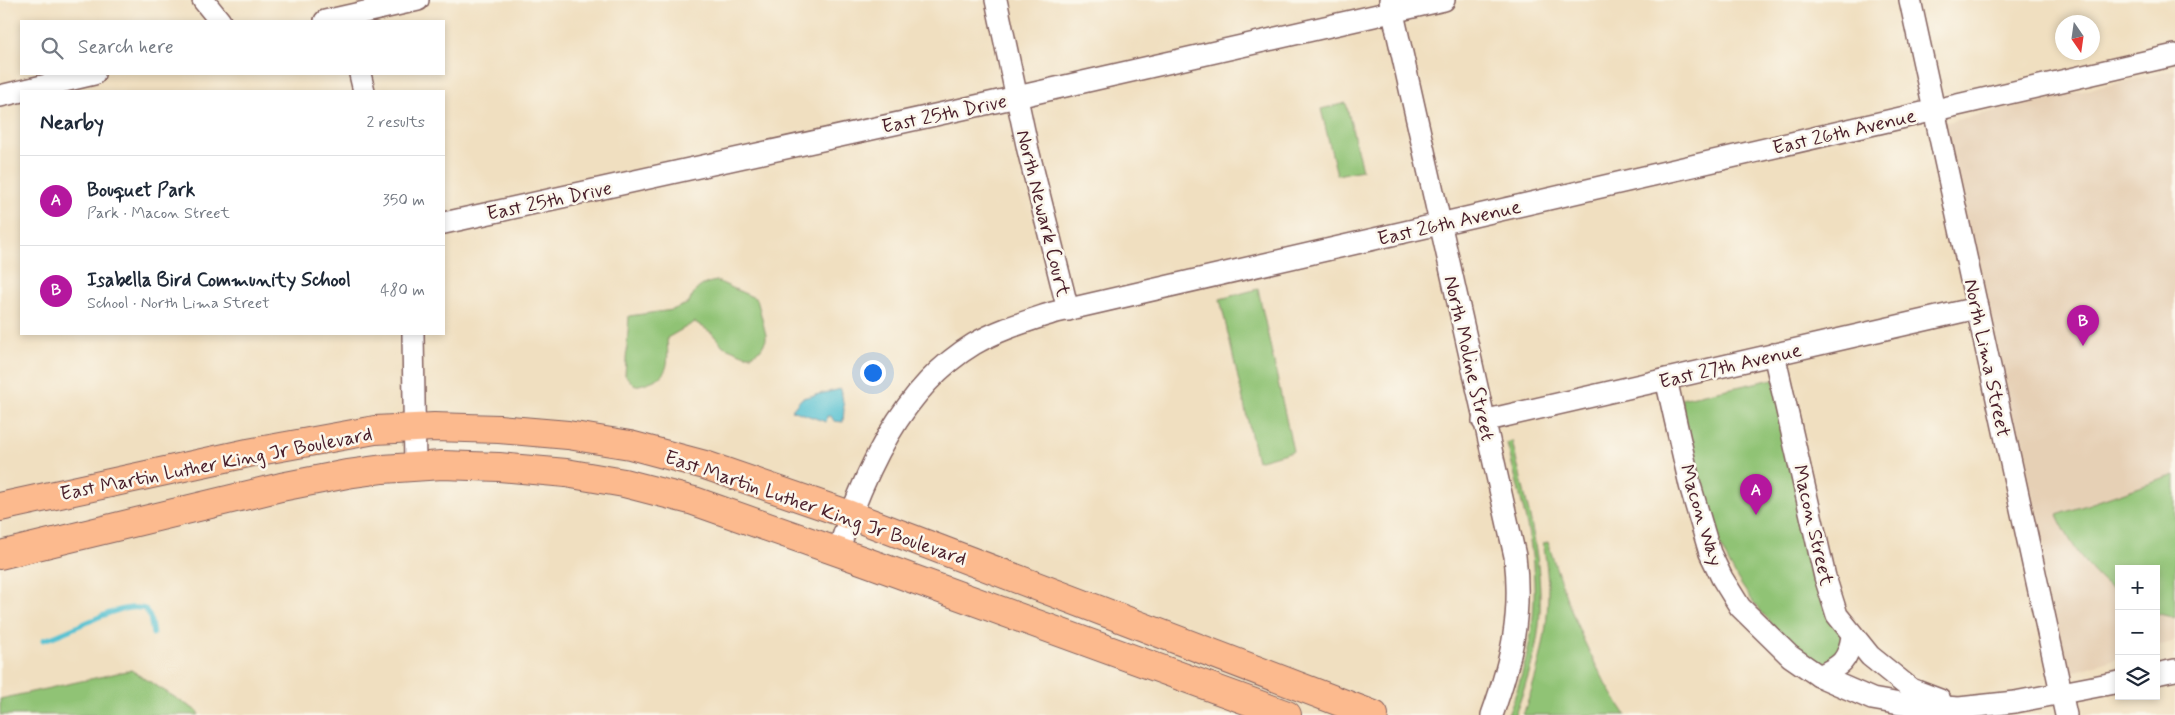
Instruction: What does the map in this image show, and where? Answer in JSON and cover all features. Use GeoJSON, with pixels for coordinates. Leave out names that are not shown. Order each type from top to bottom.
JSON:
{"type":"FeatureCollection","features":[{"type":"Feature","properties":{"kind":"main road","name":"East Martin Luther King Jr Boulevard"},"geometry":{"type":"LineString","coordinates":[[7,503],[303,442],[375,430],[414,428],[499,429],[568,435],[630,445],[705,465],[850,515],[1374,715]]}},
{"type":"Feature","properties":{"kind":"main road","name":"East Martin Luther King Jr Boulevard"},"geometry":{"type":"LineString","coordinates":[[0,555],[316,479],[383,469],[442,465],[500,467],[566,473],[624,482],[694,501],[838,551],[1288,715]]}},
{"type":"Feature","properties":{"kind":"street"},"geometry":{"type":"LineString","coordinates":[[203,0],[219,20]]}},
{"type":"Feature","properties":{"kind":"street"},"geometry":{"type":"LineString","coordinates":[[328,20],[346,13],[418,0]]}},
{"type":"Feature","properties":{"kind":"street","name":"North Newark Court"},"geometry":{"type":"LineString","coordinates":[[996,0],[1028,150],[1068,310]]}},
{"type":"Feature","properties":{"kind":"street","name":"East 25th Drive"},"geometry":{"type":"LineString","coordinates":[[445,223],[1017,97],[1391,6],[1444,0]]}},
{"type":"Feature","properties":{"kind":"street","name":"North Lima Street"},"geometry":{"type":"LineString","coordinates":[[1910,0],[2066,715]]}},
{"type":"Feature","properties":{"kind":"street","name":"North Moline Street"},"geometry":{"type":"LineString","coordinates":[[1391,6],[1515,556],[1519,602],[1510,659],[1492,715]]}},
{"type":"Feature","properties":{"kind":"street","name":"East 26th Avenue"},"geometry":{"type":"LineString","coordinates":[[838,551],[865,478],[890,431],[922,390],[940,372],[974,344],[1031,320],[2175,55]]}},
{"type":"Feature","properties":{"kind":"street"},"geometry":{"type":"LineString","coordinates":[[26,90],[90,75]]}},
{"type":"Feature","properties":{"kind":"street"},"geometry":{"type":"LineString","coordinates":[[360,75],[364,90]]}},
{"type":"Feature","properties":{"kind":"street"},"geometry":{"type":"LineString","coordinates":[[0,96],[20,91]]}},
{"type":"Feature","properties":{"kind":"street","name":"East 27th Avenue"},"geometry":{"type":"LineString","coordinates":[[1484,421],[1977,308]]}},
{"type":"Feature","properties":{"kind":"street"},"geometry":{"type":"LineString","coordinates":[[412,335],[415,466]]}},
{"type":"Feature","properties":{"kind":"street","name":"Macon Street"},"geometry":{"type":"LineString","coordinates":[[1774,354],[1825,577],[1837,615],[1852,637]]}},
{"type":"Feature","properties":{"kind":"street","name":"Macon Way"},"geometry":{"type":"LineString","coordinates":[[1666,379],[1690,485],[1710,553],[1722,578],[1740,606],[1790,656],[1819,676],[1847,690],[1872,699],[1900,704],[1959,708],[1987,706],[2115,683]]}},
{"type":"Feature","properties":{"kind":"street"},"geometry":{"type":"LineString","coordinates":[[1819,676],[1837,667],[1844,661],[1850,648],[1852,637]]}},
{"type":"Feature","properties":{"kind":"street","name":"Macon Way"},"geometry":{"type":"LineString","coordinates":[[1852,637],[1870,656],[1911,689],[1959,708]]}},
{"type":"Feature","properties":{"kind":"street"},"geometry":{"type":"LineString","coordinates":[[2160,673],[2175,670]]}},
{"type":"Feature","properties":{"kind":"shaded area"},"geometry":{"type":"Polygon","coordinates":[[[2175,70],[2175,641],[2160,645],[2160,565],[2115,565],[2115,659],[2065,674],[1939,124],[2175,70]]]}},
{"type":"Feature","properties":{"kind":"green space"},"geometry":{"type":"Polygon","coordinates":[[[1346,103],[1362,170],[1337,175],[1321,109],[1346,103]]]}},
{"type":"Feature","properties":{"kind":"green space"},"geometry":{"type":"Polygon","coordinates":[[[717,281],[757,299],[766,335],[766,340],[761,349],[752,355],[745,355],[723,346],[712,333],[695,322],[667,338],[667,366],[661,376],[655,380],[635,386],[625,375],[629,316],[672,310],[689,303],[696,290],[703,285],[717,281]]]}},
{"type":"Feature","properties":{"kind":"green space"},"geometry":{"type":"Polygon","coordinates":[[[1258,289],[1293,451],[1257,461],[1220,299],[1258,289]]]}},
{"type":"Feature","properties":{"kind":"green space"},"geometry":{"type":"Polygon","coordinates":[[[1773,379],[1842,640],[1843,649],[1825,663],[1808,656],[1798,648],[1759,609],[1740,582],[1725,555],[1704,497],[1681,399],[1773,379]]]}},
{"type":"Feature","properties":{"kind":"green space"},"geometry":{"type":"Polygon","coordinates":[[[1512,441],[1535,546],[1540,589],[1540,611],[1535,651],[1528,677],[1515,715],[1508,715],[1520,682],[1528,649],[1534,598],[1531,546],[1507,443],[1512,441]]]}},
{"type":"Feature","properties":{"kind":"green space"},"geometry":{"type":"Polygon","coordinates":[[[2175,475],[2175,618],[2160,614],[2160,565],[2115,565],[2115,591],[2099,578],[2083,559],[2057,515],[2175,475]]]}},
{"type":"Feature","properties":{"kind":"green space"},"geometry":{"type":"Polygon","coordinates":[[[1548,542],[1580,632],[1600,674],[1626,715],[1523,715],[1542,651],[1548,587],[1543,543],[1548,542]]]}},
{"type":"Feature","properties":{"kind":"green space"},"geometry":{"type":"Polygon","coordinates":[[[131,670],[197,711],[199,715],[0,715],[0,699],[131,670]]]}},
{"type":"Feature","properties":{"kind":"water"},"geometry":{"type":"Polygon","coordinates":[[[841,389],[844,409],[843,422],[834,421],[831,416],[827,416],[826,422],[792,410],[802,398],[841,389]]]}},
{"type":"Feature","properties":{"kind":"waterway"},"geometry":{"type":"LineString","coordinates":[[43,640],[108,613],[134,608],[145,609],[150,617],[153,634]]}},
{"type":"Feature","properties":{"kind":"place","name":"Isabella Bird Community School"},"geometry":{"type":"Point","coordinates":[2083,346]}},
{"type":"Feature","properties":{"kind":"place","name":"Bouquet Park"},"geometry":{"type":"Point","coordinates":[1756,515]}}]}
